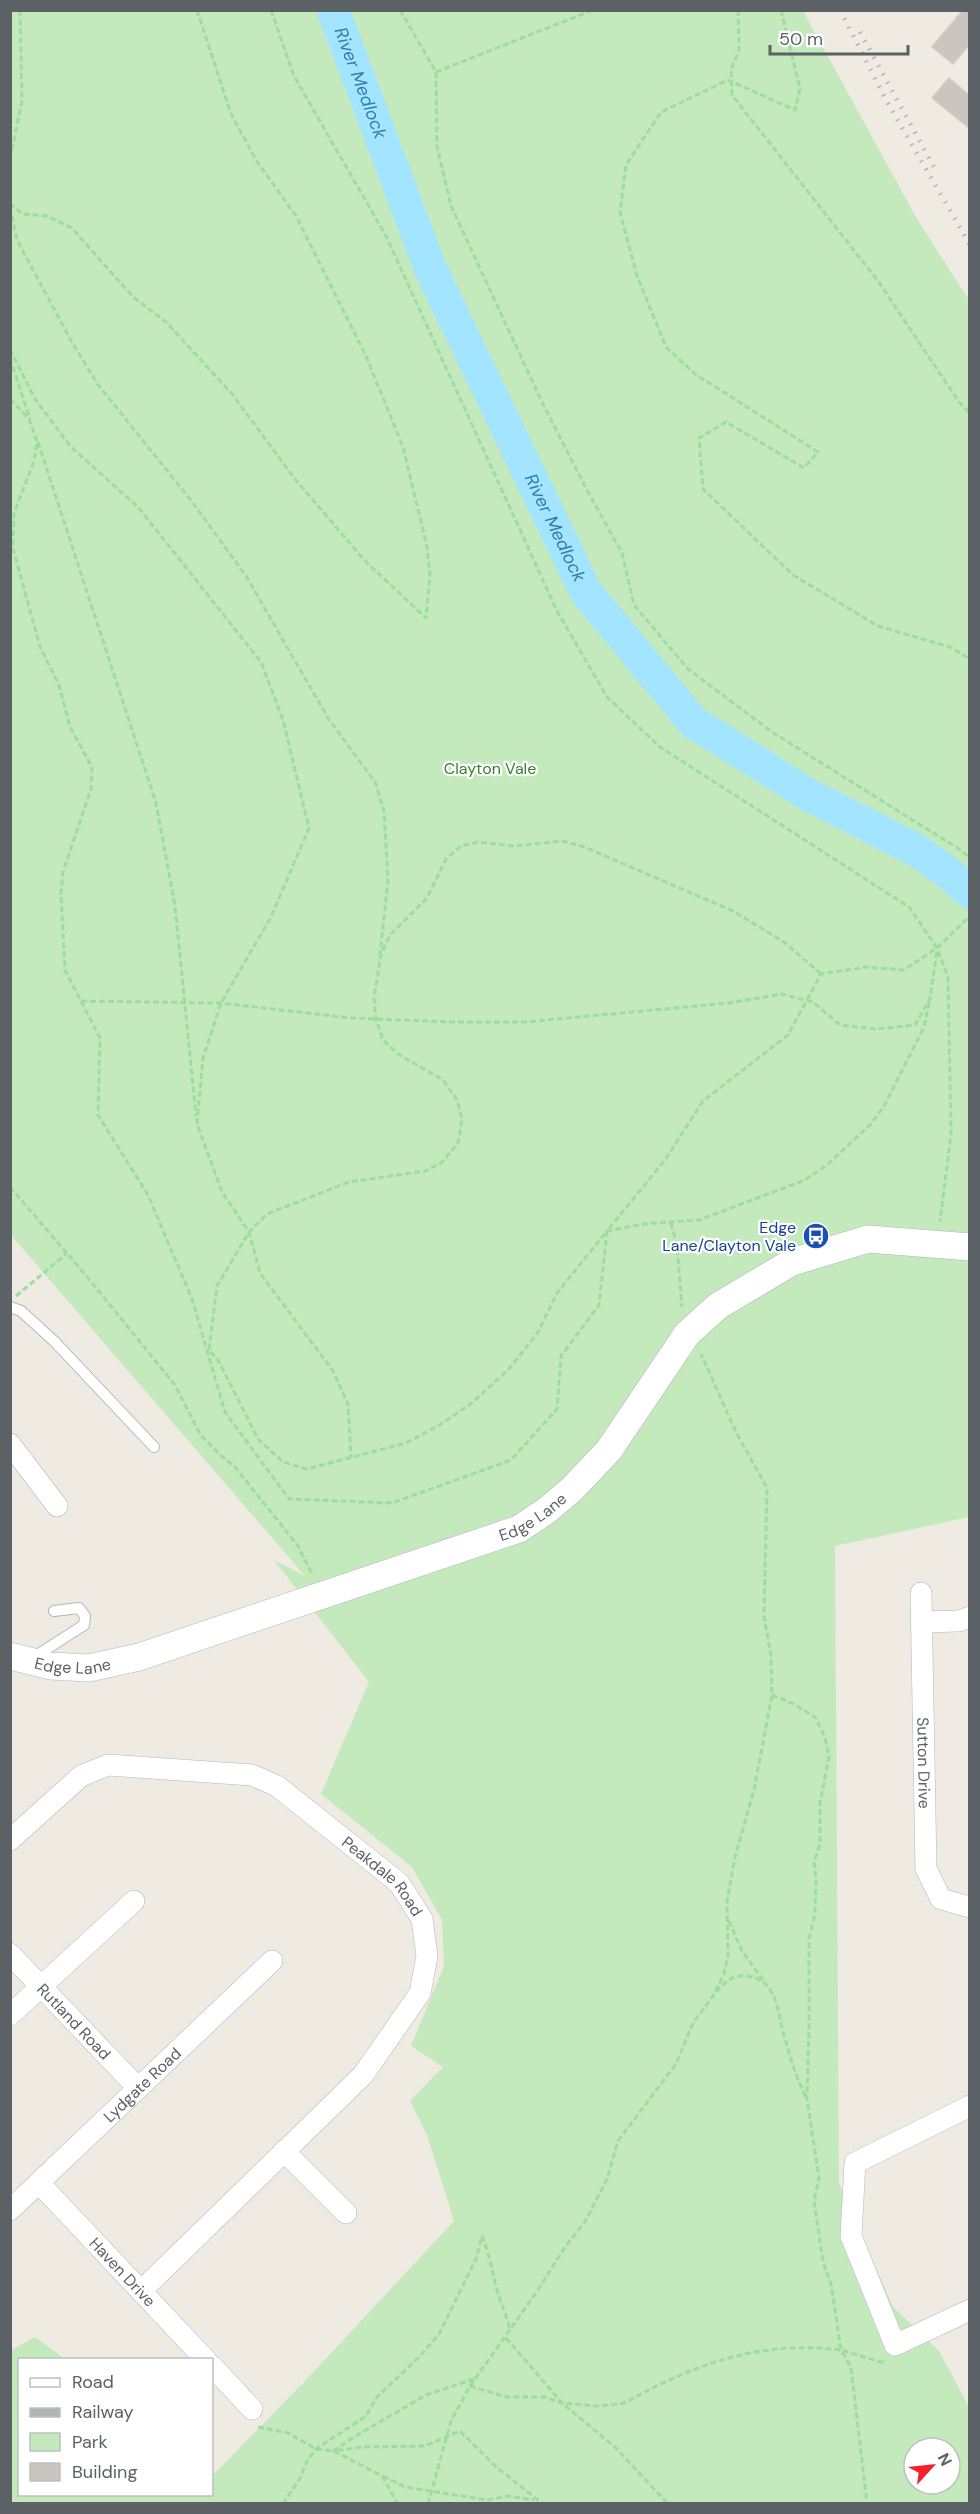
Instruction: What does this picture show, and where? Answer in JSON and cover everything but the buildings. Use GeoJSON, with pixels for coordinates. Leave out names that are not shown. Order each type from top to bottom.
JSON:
{"type":"FeatureCollection","features":[{"type":"Feature","properties":{"kind":"street","name":"Edge Lane"},"geometry":{"type":"LineString","coordinates":[[20,1658],[50,1666],[89,1668],[139,1657],[519,1529],[546,1512],[572,1489],[609,1450],[687,1334],[718,1306],[792,1262],[868,1239],[969,1247]]}},
{"type":"Feature","properties":{"kind":"street"},"geometry":{"type":"LineString","coordinates":[[10,1444],[57,1506]]}},
{"type":"Feature","properties":{"kind":"street","name":"Sutton Drive"},"geometry":{"type":"LineString","coordinates":[[921,1593],[926,1869],[941,1899],[969,1907]]}},
{"type":"Feature","properties":{"kind":"street"},"geometry":{"type":"LineString","coordinates":[[921,1622],[959,1621],[969,1617]]}},
{"type":"Feature","properties":{"kind":"street","name":"Peakdale Road"},"geometry":{"type":"LineString","coordinates":[[10,1840],[81,1776],[108,1764],[252,1775],[277,1786],[399,1883],[422,1919],[427,1956],[420,1993],[363,2075],[141,2291]]}},
{"type":"Feature","properties":{"kind":"street"},"geometry":{"type":"LineString","coordinates":[[10,2015],[134,1901]]}},
{"type":"Feature","properties":{"kind":"street","name":"Rutland Road"},"geometry":{"type":"LineString","coordinates":[[10,1954],[138,2088]]}},
{"type":"Feature","properties":{"kind":"street","name":"Lydgate Road"},"geometry":{"type":"LineString","coordinates":[[10,2210],[272,1960]]}},
{"type":"Feature","properties":{"kind":"street"},"geometry":{"type":"LineString","coordinates":[[969,2106],[855,2163],[851,2236],[895,2345],[969,2310]]}},
{"type":"Feature","properties":{"kind":"street"},"geometry":{"type":"LineString","coordinates":[[284,2151],[346,2213]]}},
{"type":"Feature","properties":{"kind":"street","name":"Haven Drive"},"geometry":{"type":"LineString","coordinates":[[39,2183],[204,2358]]}},
{"type":"Feature","properties":{"kind":"street"},"geometry":{"type":"LineString","coordinates":[[213,2367],[252,2409]]}},
{"type":"Feature","properties":{"kind":"lane"},"geometry":{"type":"LineString","coordinates":[[10,1307],[21,1311],[54,1341],[154,1448]]}},
{"type":"Feature","properties":{"kind":"lane"},"geometry":{"type":"LineString","coordinates":[[20,1658],[84,1624],[85,1616],[79,1608],[54,1611]]}},
{"type":"Feature","properties":{"kind":"path"},"geometry":{"type":"LineString","coordinates":[[10,159],[22,101],[20,10]]}},
{"type":"Feature","properties":{"kind":"path"},"geometry":{"type":"LineString","coordinates":[[10,205],[22,214],[46,216],[72,228],[134,297],[166,322],[232,394],[295,479],[366,562],[426,618],[430,576],[427,548],[403,447],[366,356],[296,216],[256,160],[231,114],[197,10]]}},
{"type":"Feature","properties":{"kind":"path"},"geometry":{"type":"LineString","coordinates":[[271,10],[294,76],[386,236],[557,611],[607,697],[660,747],[909,907],[937,948],[948,976],[951,1134],[936,1244]]}},
{"type":"Feature","properties":{"kind":"path"},"geometry":{"type":"LineString","coordinates":[[400,10],[436,72],[437,146],[451,206],[542,402],[622,553],[634,605],[688,669],[772,732],[913,819],[969,858]]}},
{"type":"Feature","properties":{"kind":"path"},"geometry":{"type":"LineString","coordinates":[[436,72],[593,10]]}},
{"type":"Feature","properties":{"kind":"path"},"geometry":{"type":"LineString","coordinates":[[738,10],[740,51],[731,69],[732,95],[878,281],[959,402],[969,413]]}},
{"type":"Feature","properties":{"kind":"path"},"geometry":{"type":"LineString","coordinates":[[781,10],[800,89],[795,110],[728,80],[661,112],[626,165],[620,213],[637,276],[666,347],[695,374],[818,452],[804,468],[726,422],[699,438],[703,489],[793,575],[878,626],[950,647],[969,659]]}},
{"type":"Feature","properties":{"kind":"path"},"geometry":{"type":"LineString","coordinates":[[10,205],[17,240],[74,346],[99,386],[190,499],[246,576],[328,718],[375,782],[384,811],[388,881],[377,979]]}},
{"type":"Feature","properties":{"kind":"path"},"geometry":{"type":"LineString","coordinates":[[10,349],[34,399],[71,447],[138,507],[261,662],[283,720],[309,828],[271,917],[221,1003],[203,1058],[197,1124]]}},
{"type":"Feature","properties":{"kind":"path"},"geometry":{"type":"LineString","coordinates":[[10,358],[156,802],[176,906],[197,1124],[222,1192],[249,1232],[260,1273],[337,1379],[348,1404],[351,1457]]}},
{"type":"Feature","properties":{"kind":"path"},"geometry":{"type":"LineString","coordinates":[[10,399],[29,419],[37,442],[34,460],[15,513],[13,548],[39,647],[59,685],[70,727],[92,767],[91,789],[63,872],[61,894],[65,970],[99,1038],[98,1115],[148,1195],[192,1299],[209,1350],[225,1412],[289,1499],[392,1503],[511,1460],[557,1409],[561,1356],[599,1305],[607,1231]]}},
{"type":"Feature","properties":{"kind":"path"},"geometry":{"type":"LineString","coordinates":[[821,974],[788,1035],[703,1101],[665,1160],[557,1293],[538,1332],[509,1369],[472,1402],[438,1426],[406,1443],[307,1469],[283,1462],[258,1439],[218,1360],[209,1350],[217,1286],[249,1232],[267,1214],[349,1182],[425,1171],[441,1163],[458,1143],[462,1119],[457,1100],[443,1080],[398,1054],[383,1040],[375,1019],[374,998],[381,954],[390,935],[427,898],[446,859],[461,846],[478,842],[514,846],[562,840],[582,846],[733,911],[784,942],[821,974],[866,967],[904,969],[937,948],[968,917]]}},
{"type":"Feature","properties":{"kind":"path"},"geometry":{"type":"LineString","coordinates":[[607,1231],[643,1224],[699,1220],[759,1200],[805,1180],[827,1166],[871,1124],[884,1106],[924,1027],[937,948]]}},
{"type":"Feature","properties":{"kind":"path"},"geometry":{"type":"LineString","coordinates":[[81,1001],[221,1003],[375,1019],[525,1022],[728,1003],[782,994],[813,1002],[840,1025],[875,1029],[915,1025],[930,999]]}},
{"type":"Feature","properties":{"kind":"path"},"geometry":{"type":"LineString","coordinates":[[10,1187],[175,1385],[200,1434],[235,1467],[298,1546],[322,1596]]}},
{"type":"Feature","properties":{"kind":"path"},"geometry":{"type":"LineString","coordinates":[[671,1223],[677,1245],[681,1302],[687,1334],[702,1355],[736,1432],[767,1488],[764,1616],[771,1656],[772,1695],[754,1790],[733,1868],[727,1901],[729,1954],[724,1974],[713,1996]]}},
{"type":"Feature","properties":{"kind":"path"},"geometry":{"type":"LineString","coordinates":[[10,1301],[67,1253]]}},
{"type":"Feature","properties":{"kind":"path"},"geometry":{"type":"LineString","coordinates":[[772,1695],[794,1704],[816,1718],[830,1756],[820,1804],[820,1844],[814,1862],[815,1914],[809,1939],[807,2099],[819,2178],[814,2201],[823,2262],[831,2284],[841,2350],[851,2367],[867,2504]]}},
{"type":"Feature","properties":{"kind":"path"},"geometry":{"type":"LineString","coordinates":[[728,1920],[742,1951],[771,1990],[796,2077],[807,2099]]}},
{"type":"Feature","properties":{"kind":"path"},"geometry":{"type":"LineString","coordinates":[[428,2504],[451,2421],[470,2386],[506,2338],[565,2247],[585,2222],[607,2179],[618,2141],[676,2064],[693,2023],[729,1978],[743,1975],[764,1981]]}},
{"type":"Feature","properties":{"kind":"path"},"geometry":{"type":"LineString","coordinates":[[283,2504],[316,2449],[366,2415],[377,2397],[440,2334],[476,2259],[482,2236],[490,2253],[496,2288],[506,2311],[510,2331]]}},
{"type":"Feature","properties":{"kind":"path"},"geometry":{"type":"LineString","coordinates":[[506,2338],[562,2403],[616,2448],[668,2504]]}},
{"type":"Feature","properties":{"kind":"path"},"geometry":{"type":"LineString","coordinates":[[470,2386],[481,2388],[496,2396],[544,2397],[562,2403],[594,2406],[621,2404],[696,2368],[758,2350],[841,2350],[884,2363],[895,2345]]}},
{"type":"Feature","properties":{"kind":"path"},"geometry":{"type":"LineString","coordinates":[[334,2451],[391,2414],[426,2395],[475,2379]]}},
{"type":"Feature","properties":{"kind":"path"},"geometry":{"type":"LineString","coordinates":[[252,2409],[250,2425],[288,2433],[316,2449],[334,2451],[362,2447],[425,2446],[460,2431],[495,2466],[543,2504]]}},
{"type":"Feature","properties":{"kind":"path"},"geometry":{"type":"LineString","coordinates":[[334,2451],[405,2487],[487,2500],[508,2496],[538,2500]]}},
{"type":"Feature","properties":{"kind":"path"},"geometry":{"type":"LineString","coordinates":[[381,2476],[398,2504]]}},
{"type":"Feature","properties":{"kind":"green space","name":"Clayton Vale"},"geometry":{"type":"Polygon","coordinates":[[[11,11],[803,11],[917,219],[969,300],[969,1517],[835,1546],[839,2183],[893,2307],[939,2351],[969,2407],[969,2503],[11,2503],[10,2351],[35,2337],[64,2358],[18,2358],[18,2496],[213,2496],[213,2473],[306,2380],[454,2221],[427,2135],[410,2101],[443,2067],[411,2046],[444,1966],[442,1920],[412,1867],[321,1794],[369,1682],[274,1560],[305,1576],[11,1235],[11,11]]]}},
{"type":"Feature","properties":{"kind":"waterway","name":"River Medlock"},"geometry":{"type":"LineString","coordinates":[[333,10],[431,270],[586,592],[693,722],[807,794],[916,850],[946,871],[970,892]]}},
{"type":"Feature","properties":{"kind":"railway"},"geometry":{"type":"LineString","coordinates":[[840,10],[886,100],[970,245]]}},
{"type":"Feature","properties":{"kind":"railway"},"geometry":{"type":"LineString","coordinates":[[860,32],[935,169]]}},
{"type":"Feature","properties":{"kind":"place","name":"Edge Lane/Clayton Vale"},"geometry":{"type":"Point","coordinates":[816,1236]}}]}
